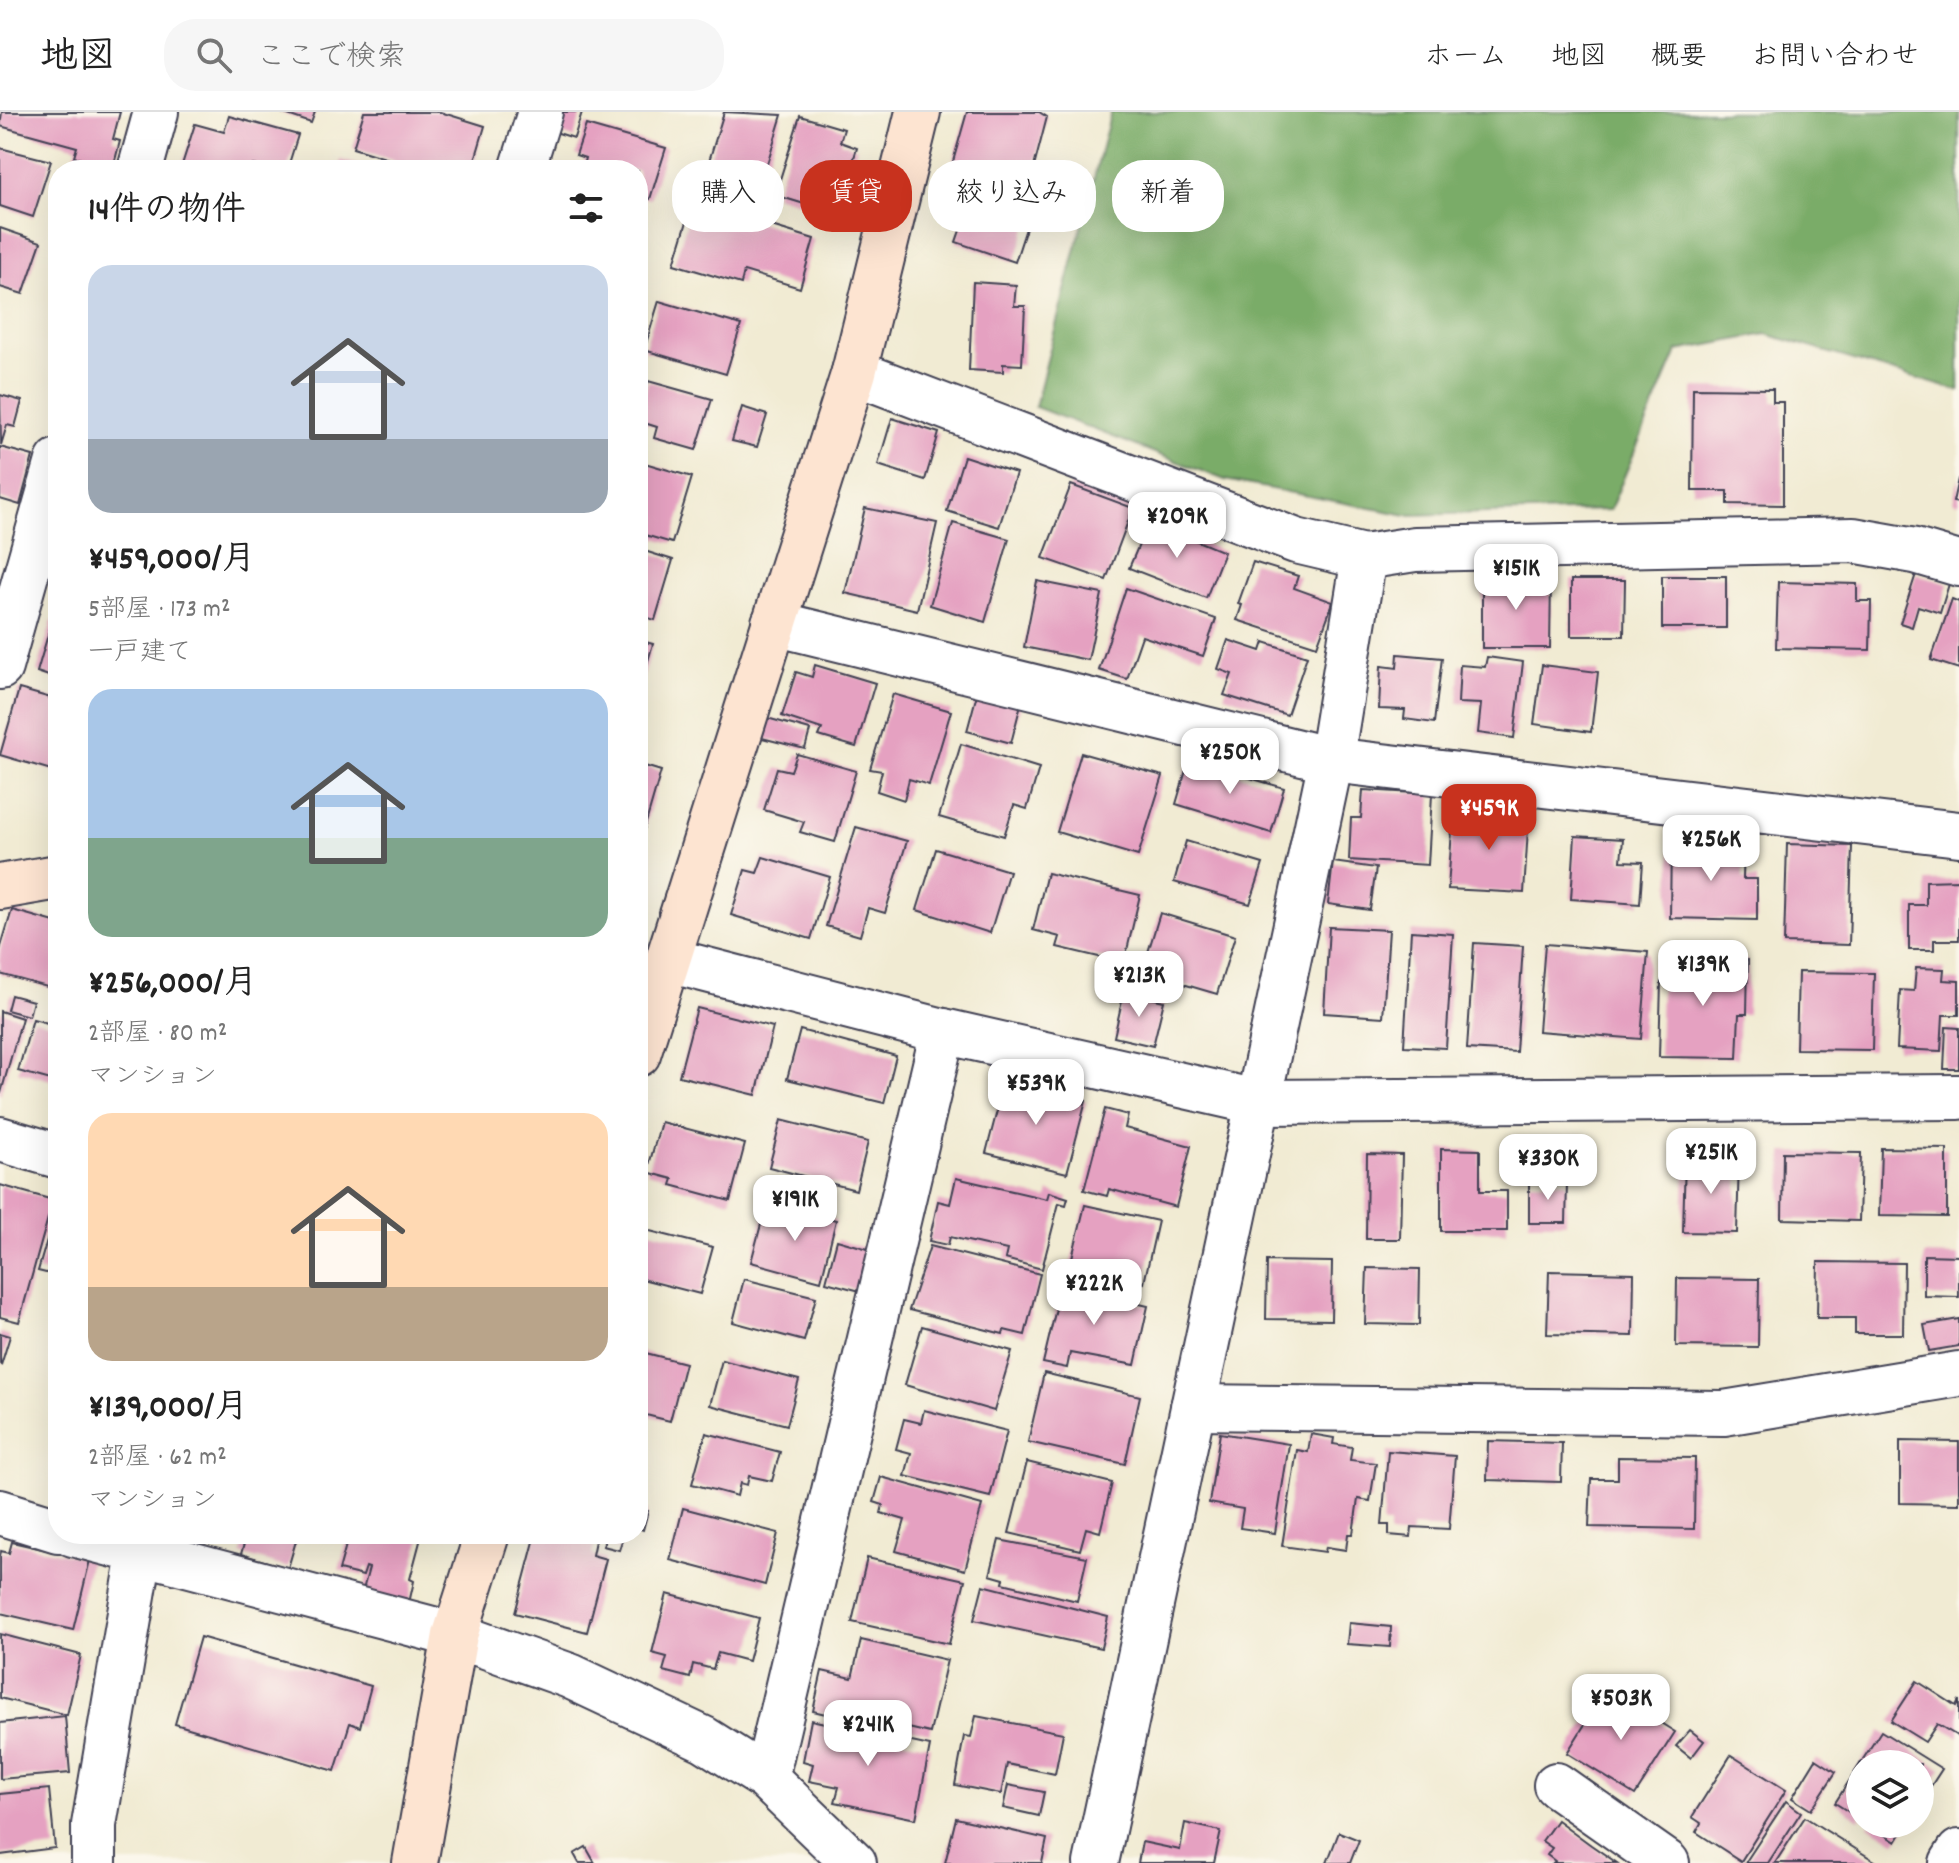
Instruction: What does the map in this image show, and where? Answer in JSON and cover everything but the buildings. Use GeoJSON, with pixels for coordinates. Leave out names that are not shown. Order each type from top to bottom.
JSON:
{"type":"FeatureCollection","features":[{"type":"Feature","properties":{"kind":"street"},"geometry":{"type":"LineString","coordinates":[[143,160],[156,112]]}},
{"type":"Feature","properties":{"kind":"street"},"geometry":{"type":"LineString","coordinates":[[525,160],[540,112]]}},
{"type":"Feature","properties":{"kind":"street"},"geometry":{"type":"LineString","coordinates":[[648,988],[653,955],[774,623],[854,372],[918,112]]}},
{"type":"Feature","properties":{"kind":"street"},"geometry":{"type":"LineString","coordinates":[[854,372],[1296,541],[1364,557],[1415,549],[1853,540],[1915,551],[1959,564]]}},
{"type":"Feature","properties":{"kind":"street"},"geometry":{"type":"LineString","coordinates":[[0,667],[48,497]]}},
{"type":"Feature","properties":{"kind":"street"},"geometry":{"type":"LineString","coordinates":[[1096,1863],[1331,760],[1364,557]]}},
{"type":"Feature","properties":{"kind":"street"},"geometry":{"type":"LineString","coordinates":[[774,623],[1331,760],[1959,834]]}},
{"type":"Feature","properties":{"kind":"street"},"geometry":{"type":"LineString","coordinates":[[0,887],[48,879]]}},
{"type":"Feature","properties":{"kind":"street"},"geometry":{"type":"LineString","coordinates":[[653,955],[943,1031],[1256,1102],[1959,1097]]}},
{"type":"Feature","properties":{"kind":"street"},"geometry":{"type":"LineString","coordinates":[[766,1778],[943,1031]]}},
{"type":"Feature","properties":{"kind":"street"},"geometry":{"type":"LineString","coordinates":[[0,1139],[48,1153]]}},
{"type":"Feature","properties":{"kind":"street"},"geometry":{"type":"LineString","coordinates":[[1193,1407],[1724,1413],[1959,1374]]}},
{"type":"Feature","properties":{"kind":"street"},"geometry":{"type":"LineString","coordinates":[[0,1512],[48,1527]]}},
{"type":"Feature","properties":{"kind":"street"},"geometry":{"type":"LineString","coordinates":[[106,1544],[455,1635],[570,1676],[704,1739],[766,1778],[854,1863]]}},
{"type":"Feature","properties":{"kind":"street"},"geometry":{"type":"LineString","coordinates":[[415,1863],[455,1635],[484,1544]]}},
{"type":"Feature","properties":{"kind":"street"},"geometry":{"type":"LineString","coordinates":[[94,1863],[94,1825],[140,1554]]}},
{"type":"Feature","properties":{"kind":"street"},"geometry":{"type":"LineString","coordinates":[[1556,1785],[1667,1863]]}},
{"type":"Feature","properties":{"kind":"street"},"geometry":{"type":"LineString","coordinates":[[1952,1863],[1959,1852]]}},
{"type":"Feature","properties":{"kind":"green space"},"geometry":{"type":"Polygon","coordinates":[[[1111,112],[1959,112],[1959,391],[1766,334],[1677,351],[1610,510],[1407,515],[1225,480],[1035,407],[1080,232],[1096,232],[1096,170],[1111,112]]]}}]}
